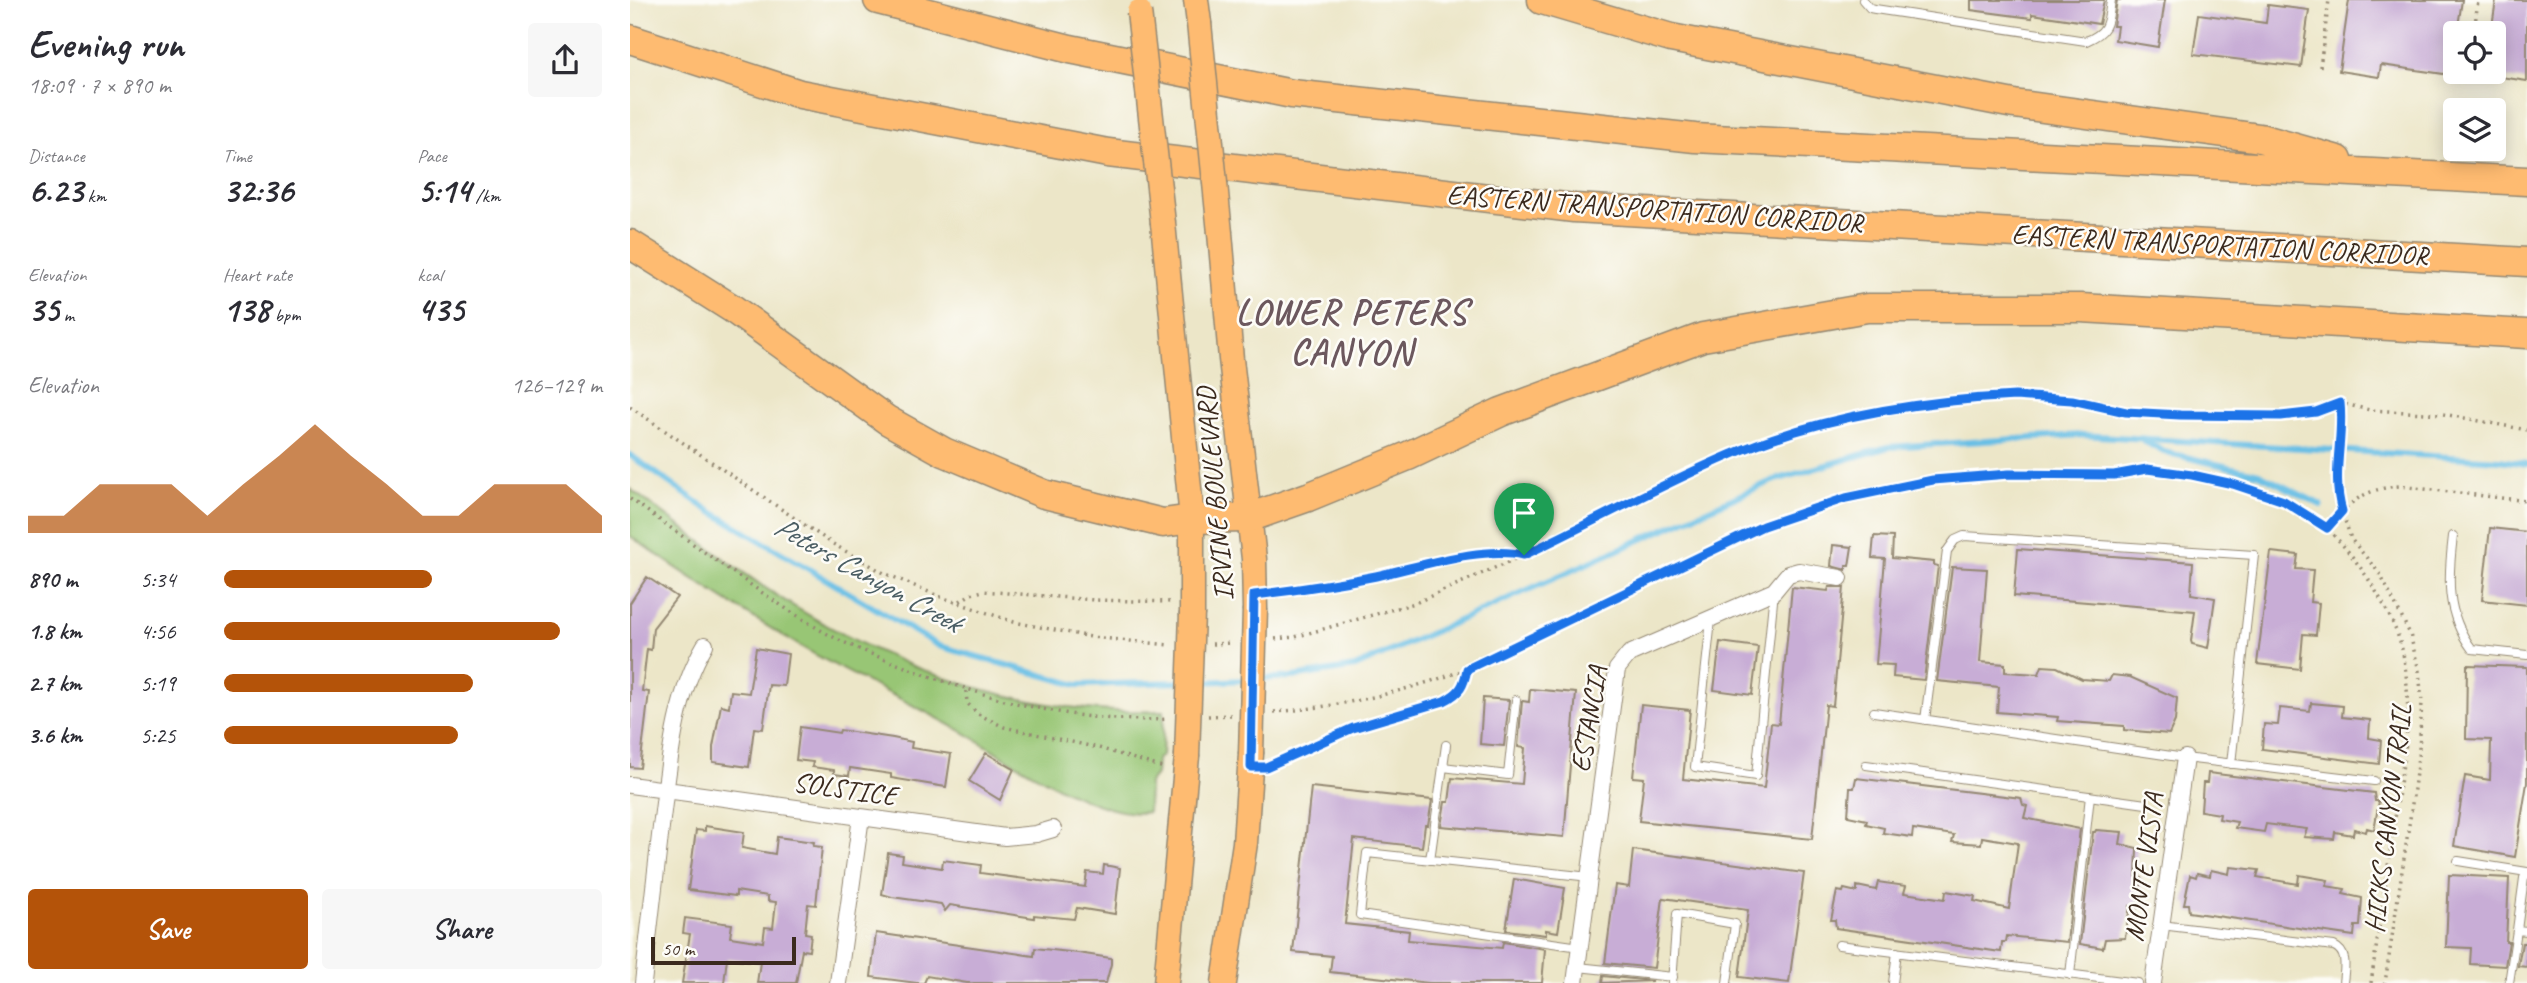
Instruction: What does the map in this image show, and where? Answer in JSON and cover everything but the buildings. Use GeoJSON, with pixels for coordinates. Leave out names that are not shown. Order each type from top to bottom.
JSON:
{"type":"FeatureCollection","features":[{"type":"Feature","properties":{"kind":"highway"},"geometry":{"type":"LineString","coordinates":[[878,0],[1070,49],[1292,94],[1695,138],[2527,181]]}},
{"type":"Feature","properties":{"kind":"highway"},"geometry":{"type":"LineString","coordinates":[[1542,0],[1671,38],[2014,104],[2260,138],[2385,174]]}},
{"type":"Feature","properties":{"kind":"highway","name":"EASTERN TRANSPORTATION CORRIDOR"},"geometry":{"type":"LineString","coordinates":[[630,38],[800,94],[1108,153],[1506,200],[1574,208],[2527,262]]}},
{"type":"Feature","properties":{"kind":"highway"},"geometry":{"type":"LineString","coordinates":[[630,244],[733,309],[887,420],[944,452],[1044,494],[1163,523],[1192,519],[1248,518],[1408,456],[1501,412],[1703,337],[1867,308],[2081,307],[2527,334]]}},
{"type":"Feature","properties":{"kind":"main road","name":"IRVINE BOULEVARD"},"geometry":{"type":"LineString","coordinates":[[1138,6],[1177,342],[1192,519],[1192,607],[1186,762],[1166,983]]}},
{"type":"Feature","properties":{"kind":"main road","name":"IRVINE BOULEVARD"},"geometry":{"type":"LineString","coordinates":[[1197,11],[1231,359],[1254,559],[1251,760],[1245,843],[1224,983]]}},
{"type":"Feature","properties":{"kind":"street","name":"ESTANCIA"},"geometry":{"type":"LineString","coordinates":[[1576,975],[1617,669],[1629,654],[1774,591],[1788,574],[1799,572],[1840,578]]}},
{"type":"Feature","properties":{"kind":"street"},"geometry":{"type":"LineString","coordinates":[[643,983],[666,790],[681,699],[693,666],[705,645]]}},
{"type":"Feature","properties":{"kind":"street","name":"MONTE VISTA"},"geometry":{"type":"LineString","coordinates":[[2153,983],[2185,758]]}},
{"type":"Feature","properties":{"kind":"street","name":"SOLSTICE"},"geometry":{"type":"LineString","coordinates":[[630,785],[1005,837],[1036,834],[1053,829]]}},
{"type":"Feature","properties":{"kind":"street"},"geometry":{"type":"LineString","coordinates":[[838,983],[861,817]]}},
{"type":"Feature","properties":{"kind":"lane"},"geometry":{"type":"LineString","coordinates":[[1865,2],[1875,9],[2086,41],[2099,36],[2108,24],[2111,0]]}},
{"type":"Feature","properties":{"kind":"lane"},"geometry":{"type":"LineString","coordinates":[[1925,720],[1947,551],[1955,540],[1964,536],[2254,555],[2231,764]]}},
{"type":"Feature","properties":{"kind":"lane"},"geometry":{"type":"LineString","coordinates":[[2453,536],[2448,579],[2452,609],[2462,636],[2472,649],[2527,656]]}},
{"type":"Feature","properties":{"kind":"lane"},"geometry":{"type":"LineString","coordinates":[[1712,620],[1695,767],[1756,776],[1774,591]]}},
{"type":"Feature","properties":{"kind":"lane"},"geometry":{"type":"LineString","coordinates":[[1443,767],[1508,775],[1516,700]]}},
{"type":"Feature","properties":{"kind":"lane"},"geometry":{"type":"LineString","coordinates":[[1874,712],[2185,758],[2374,781]]}},
{"type":"Feature","properties":{"kind":"lane"},"geometry":{"type":"LineString","coordinates":[[1430,860],[1446,745]]}},
{"type":"Feature","properties":{"kind":"lane"},"geometry":{"type":"LineString","coordinates":[[1866,765],[2146,804]]}},
{"type":"Feature","properties":{"kind":"lane"},"geometry":{"type":"LineString","coordinates":[[2070,975],[2090,796]]}},
{"type":"Feature","properties":{"kind":"lane"},"geometry":{"type":"LineString","coordinates":[[1580,947],[1360,915],[1367,853],[1591,877]]}},
{"type":"Feature","properties":{"kind":"lane"},"geometry":{"type":"LineString","coordinates":[[2458,861],[2527,873],[2524,878],[2509,983]]}},
{"type":"Feature","properties":{"kind":"lane"},"geometry":{"type":"LineString","coordinates":[[1576,975],[1673,980],[1676,914],[1735,924],[1727,983]]}},
{"type":"Feature","properties":{"kind":"lane"},"geometry":{"type":"LineString","coordinates":[[2161,925],[2334,946],[2343,956],[2343,983]]}},
{"type":"Feature","properties":{"kind":"lane"},"geometry":{"type":"LineString","coordinates":[[2517,930],[2527,931]]}},
{"type":"Feature","properties":{"kind":"lane"},"geometry":{"type":"LineString","coordinates":[[1839,945],[2137,983]]}},
{"type":"Feature","properties":{"kind":"lane"},"geometry":{"type":"LineString","coordinates":[[1892,983],[1897,952]]}},
{"type":"Feature","properties":{"kind":"path"},"geometry":{"type":"LineString","coordinates":[[2320,67],[2329,0]]}},
{"type":"Feature","properties":{"kind":"path"},"geometry":{"type":"LineString","coordinates":[[2475,21],[2478,0]]}},
{"type":"Feature","properties":{"kind":"path"},"geometry":{"type":"LineString","coordinates":[[1271,639],[1295,637],[1415,603],[1524,555],[1731,455],[1798,431],[1865,413],[1951,399],[2015,396],[2072,400],[2126,412],[2180,415],[2281,416],[2316,412],[2340,403],[2370,410],[2443,414],[2527,430]]}},
{"type":"Feature","properties":{"kind":"path","name":"HICKS CANYON TRAIL"},"geometry":{"type":"LineString","coordinates":[[2340,403],[2336,478],[2342,511],[2351,540],[2380,574],[2410,634],[2419,671],[2422,702],[2413,799],[2385,983]]}},
{"type":"Feature","properties":{"kind":"path"},"geometry":{"type":"LineString","coordinates":[[630,407],[833,544],[884,573],[938,596],[1014,622],[1091,637],[1173,645]]}},
{"type":"Feature","properties":{"kind":"path","name":"HICKS CANYON TRAIL"},"geometry":{"type":"LineString","coordinates":[[1268,712],[1368,700],[1467,669],[1763,526],[1846,498],[1933,480],[2009,474],[2114,475],[2147,469],[2233,484],[2284,501],[2327,528],[2366,576],[2387,612],[2401,645],[2408,705],[2406,743],[2371,983]]}},
{"type":"Feature","properties":{"kind":"path"},"geometry":{"type":"LineString","coordinates":[[2327,528],[2358,497],[2379,488],[2399,486],[2527,501]]}},
{"type":"Feature","properties":{"kind":"path"},"geometry":{"type":"LineString","coordinates":[[630,499],[810,624],[877,657],[966,691],[1021,705],[1080,714],[1148,720],[1174,719]]}},
{"type":"Feature","properties":{"kind":"path"},"geometry":{"type":"LineString","coordinates":[[1255,602],[1481,554],[1513,552],[1524,555]]}},
{"type":"Feature","properties":{"kind":"path"},"geometry":{"type":"LineString","coordinates":[[959,602],[971,594],[983,591],[1192,607]]}},
{"type":"Feature","properties":{"kind":"path"},"geometry":{"type":"LineString","coordinates":[[1210,645],[1235,643]]}},
{"type":"Feature","properties":{"kind":"path"},"geometry":{"type":"LineString","coordinates":[[1251,760],[1266,767],[1353,728],[1444,701],[1457,694],[1464,684],[1467,669]]}},
{"type":"Feature","properties":{"kind":"path"},"geometry":{"type":"LineString","coordinates":[[966,691],[967,702],[978,714],[1004,727],[1099,748],[1166,769],[1186,762]]}},
{"type":"Feature","properties":{"kind":"path"},"geometry":{"type":"LineString","coordinates":[[1201,717],[1242,714]]}},
{"type":"Feature","properties":{"kind":"green space"},"geometry":{"type":"Polygon","coordinates":[[[630,489],[795,607],[837,631],[926,671],[1019,698],[1067,707],[1164,711],[1162,756],[1157,759],[1156,775],[1149,783],[1148,812],[1127,812],[1104,807],[1079,797],[757,620],[630,536],[630,489]]]}},
{"type":"Feature","properties":{"kind":"waterway","name":"Peters Canyon Creek"},"geometry":{"type":"LineString","coordinates":[[1258,679],[1293,677],[1355,667],[1772,481],[1888,447],[2082,435],[2499,460],[2527,464]]}},
{"type":"Feature","properties":{"kind":"waterway"},"geometry":{"type":"LineString","coordinates":[[2144,441],[2164,452],[2259,474],[2321,505]]}},
{"type":"Feature","properties":{"kind":"waterway","name":"Peters Canyon Creek"},"geometry":{"type":"LineString","coordinates":[[630,455],[707,509],[939,646],[1077,685],[1184,682]]}},
{"type":"Feature","properties":{"kind":"waterway","name":"Peters Canyon Creek"},"geometry":{"type":"LineString","coordinates":[[1195,682],[1247,680]]}},
{"type":"Feature","properties":{"kind":"district","name":"LOWER PETERS CANYON"},"geometry":{"type":"Point","coordinates":[1352,332]}},
{"type":"Feature","properties":{"kind":"route"},"geometry":{"type":"LineString","coordinates":[[2015,396],[2072,400],[2126,412],[2180,415],[2281,416],[2316,412],[2340,403],[2336,478],[2342,511],[2327,528],[2284,501],[2233,484],[2147,469],[2114,475],[2009,474],[1933,480],[1846,498],[1763,526],[1467,669],[1464,684],[1457,694],[1444,701],[1353,728],[1266,767],[1251,767],[1254,595],[1324,587],[1481,554],[1513,552],[1524,555],[1731,455],[1798,431],[1865,413],[1951,399],[2015,396]]}}]}
